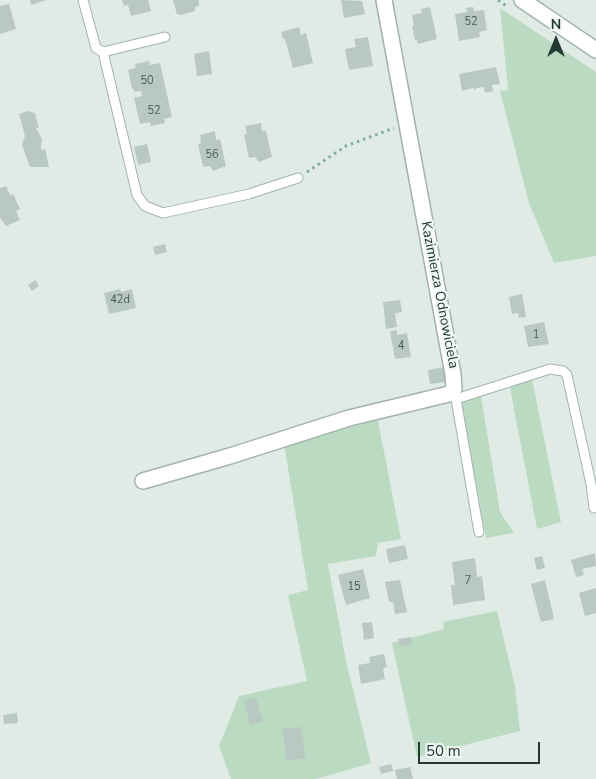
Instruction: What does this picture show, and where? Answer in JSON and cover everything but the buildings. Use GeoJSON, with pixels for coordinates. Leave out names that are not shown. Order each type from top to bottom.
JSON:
{"type":"FeatureCollection","features":[{"type":"Feature","properties":{"kind":"street","name":"Kazimierza Odnowiciela"},"geometry":{"type":"LineString","coordinates":[[384,0],[454,374],[454,395]]}},
{"type":"Feature","properties":{"kind":"street"},"geometry":{"type":"LineString","coordinates":[[522,0],[596,50]]}},
{"type":"Feature","properties":{"kind":"street"},"geometry":{"type":"LineString","coordinates":[[143,481],[230,456],[349,418],[449,394],[454,395]]}},
{"type":"Feature","properties":{"kind":"lane"},"geometry":{"type":"LineString","coordinates":[[82,0],[96,48],[103,52],[166,37]]}},
{"type":"Feature","properties":{"kind":"lane"},"geometry":{"type":"LineString","coordinates":[[103,52],[137,195],[145,206],[163,213],[249,194],[298,178]]}},
{"type":"Feature","properties":{"kind":"lane"},"geometry":{"type":"LineString","coordinates":[[479,532],[454,395],[550,370],[563,371],[568,375],[591,484],[594,508]]}},
{"type":"Feature","properties":{"kind":"path"},"geometry":{"type":"LineString","coordinates":[[298,178],[346,146],[386,132],[407,120]]}},
{"type":"Feature","properties":{"kind":"green space"},"geometry":{"type":"Polygon","coordinates":[[[500,8],[596,72],[596,256],[554,263],[529,203],[500,91],[508,90],[500,8]]]}},
{"type":"Feature","properties":{"kind":"green space"},"geometry":{"type":"Polygon","coordinates":[[[532,379],[561,522],[537,529],[510,388],[532,379]]]}},
{"type":"Feature","properties":{"kind":"green space"},"geometry":{"type":"Polygon","coordinates":[[[481,396],[500,512],[514,533],[486,538],[461,401],[481,396]]]}},
{"type":"Feature","properties":{"kind":"green space"},"geometry":{"type":"Polygon","coordinates":[[[377,416],[401,539],[378,543],[376,556],[328,564],[346,661],[371,763],[316,779],[231,779],[219,746],[239,696],[307,681],[288,595],[308,590],[284,444],[358,425],[377,416]]]}},
{"type":"Feature","properties":{"kind":"green space"},"geometry":{"type":"Polygon","coordinates":[[[497,611],[515,686],[520,731],[417,757],[392,643],[444,629],[443,622],[497,611]]]}}]}
